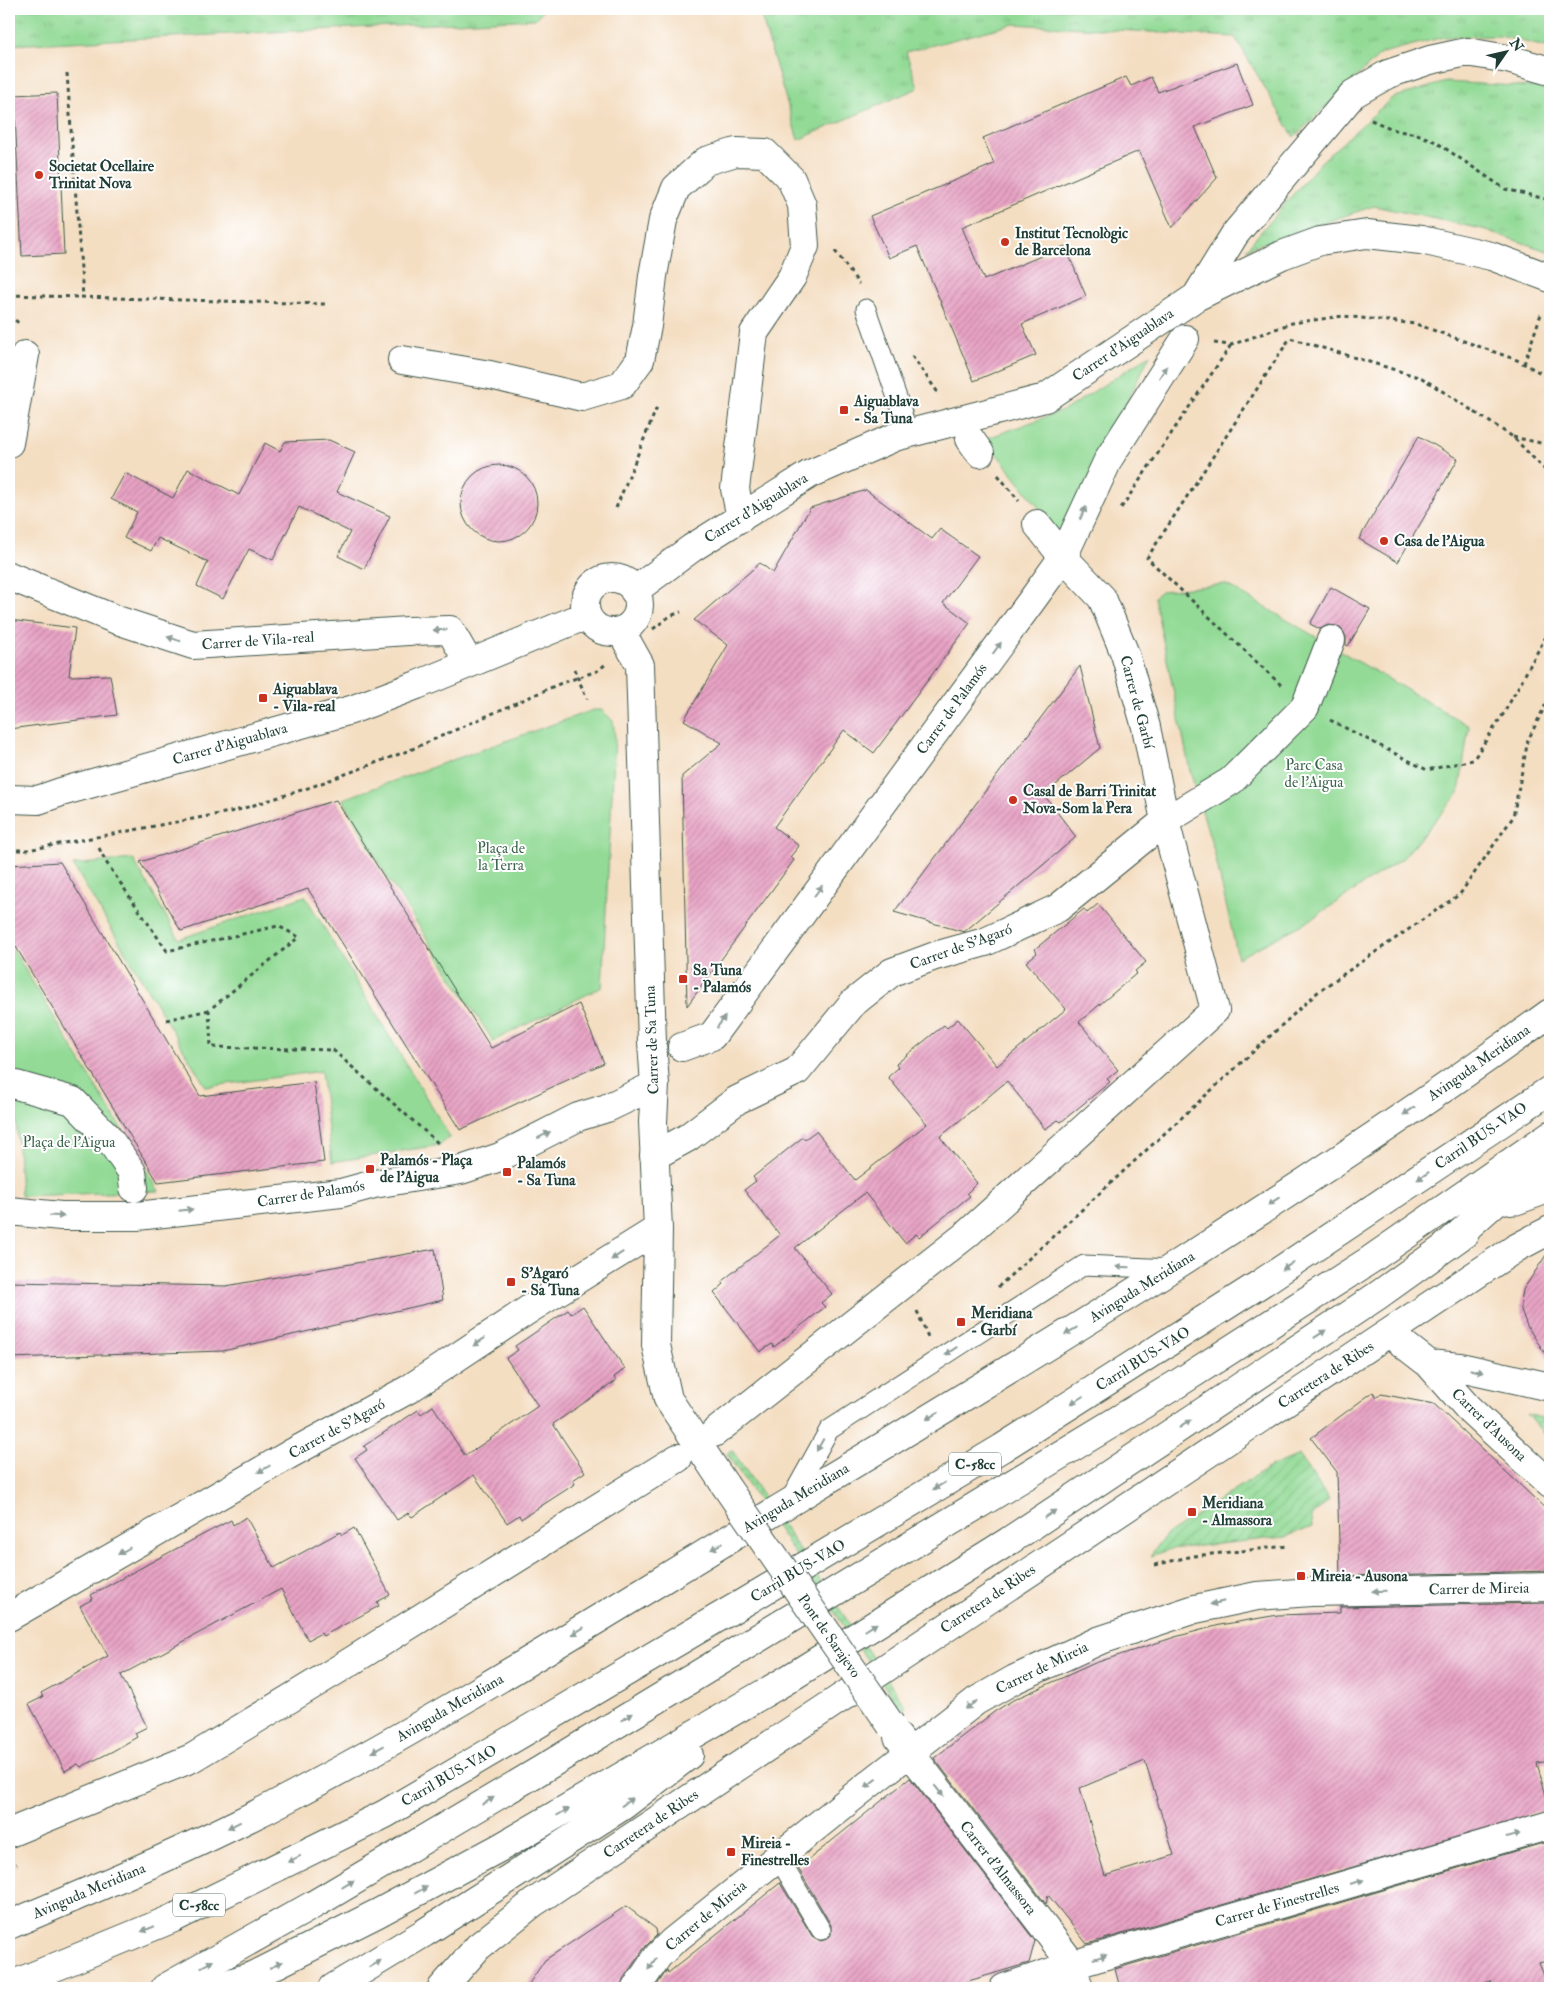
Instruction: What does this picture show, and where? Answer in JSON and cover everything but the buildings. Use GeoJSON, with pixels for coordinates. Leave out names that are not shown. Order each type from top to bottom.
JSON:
{"type":"FeatureCollection","features":[{"type":"Feature","properties":{"kind":"main road","name":"Carrer d'Aiguablava"},"geometry":{"type":"LineString","coordinates":[[634,591],[692,548],[810,474],[895,437],[1044,398],[1192,300],[1235,234],[1353,94],[1388,74],[1430,60],[1467,52],[1508,59],[1550,70]]}},
{"type":"Feature","properties":{"kind":"main road"},"geometry":{"type":"LineString","coordinates":[[402,360],[490,375],[582,397],[622,385],[640,360],[648,326],[653,276],[663,220],[676,188],[706,161],[736,152],[765,153],[791,179],[802,205],[805,246],[792,277],[754,333],[735,489],[741,518]]}},
{"type":"Feature","properties":{"kind":"main road"},"geometry":{"type":"LineString","coordinates":[[1192,300],[1282,255],[1320,241],[1367,234],[1421,240],[1491,256],[1550,278]]}},
{"type":"Feature","properties":{"kind":"main road","name":"Carrer de Palamós"},"geometry":{"type":"LineString","coordinates":[[682,1047],[712,1036],[1063,557],[1109,458],[1185,339]]}},
{"type":"Feature","properties":{"kind":"main road"},"geometry":{"type":"LineString","coordinates":[[9,442],[14,387],[25,355]]}},
{"type":"Feature","properties":{"kind":"main road","name":"Carrer de Garbí"},"geometry":{"type":"LineString","coordinates":[[696,1445],[966,1235],[1215,1010],[1165,821],[1146,727],[1125,654],[1102,598],[1063,557],[1037,524]]}},
{"type":"Feature","properties":{"kind":"main road","name":"Carrer de Vila-real"},"geometry":{"type":"LineString","coordinates":[[9,576],[117,620],[193,645],[450,630],[469,663]]}},
{"type":"Feature","properties":{"kind":"main road"},"geometry":{"type":"LineString","coordinates":[[603,580],[621,580],[634,591],[639,606],[638,614],[634,621],[622,630],[614,632],[598,628],[587,615],[585,607],[586,598],[596,584],[603,580]]}},
{"type":"Feature","properties":{"kind":"main road","name":"Carrer d'Aiguablava"},"geometry":{"type":"LineString","coordinates":[[9,799],[38,800],[342,713],[417,686],[587,615]]}},
{"type":"Feature","properties":{"kind":"main road","name":"Carrer de Sa Tuna"},"geometry":{"type":"LineString","coordinates":[[622,630],[640,665],[655,1085],[653,1122],[658,1229],[656,1345],[668,1399],[696,1445]]}},
{"type":"Feature","properties":{"kind":"main road","name":"Carrer de S'Agaró"},"geometry":{"type":"LineString","coordinates":[[654,1156],[687,1138],[737,1100],[797,1071],[853,1003],[892,972],[935,956],[985,942],[1058,908],[1165,821],[1231,782],[1305,707],[1331,640]]}},
{"type":"Feature","properties":{"kind":"main road","name":"Avinguda Meridiana"},"geometry":{"type":"LineString","coordinates":[[9,1925],[150,1866],[293,1796],[429,1721],[1172,1269],[1479,1065],[1550,1013]]}},
{"type":"Feature","properties":{"kind":"main road"},"geometry":{"type":"LineString","coordinates":[[9,1082],[73,1101],[107,1136],[132,1172],[134,1188]]}},
{"type":"Feature","properties":{"kind":"main road","name":"Carrer de Palamós"},"geometry":{"type":"LineString","coordinates":[[9,1211],[61,1216],[137,1216],[341,1192],[374,1184],[461,1170],[500,1157],[578,1118],[607,1108],[655,1085]]}},
{"type":"Feature","properties":{"kind":"main road","name":"Carril BUS-VAO"},"geometry":{"type":"LineString","coordinates":[[9,1986],[174,1918],[385,1814],[743,1604],[1002,1448],[1263,1282],[1550,1090]]}},
{"type":"Feature","properties":{"kind":"main road"},"geometry":{"type":"LineString","coordinates":[[165,1988],[313,1905],[539,1771],[1177,1384],[1370,1260],[1550,1135]]}},
{"type":"Feature","properties":{"kind":"main road"},"geometry":{"type":"LineString","coordinates":[[1446,1246],[1550,1153]]}},
{"type":"Feature","properties":{"kind":"main road"},"geometry":{"type":"LineString","coordinates":[[214,1988],[255,1975],[457,1871],[785,1681],[1009,1541],[1377,1296],[1550,1173]]}},
{"type":"Feature","properties":{"kind":"main road","name":"Carrer de S'Agaró"},"geometry":{"type":"LineString","coordinates":[[9,1617],[292,1453],[409,1389],[531,1308],[658,1229]]}},
{"type":"Feature","properties":{"kind":"main road","name":"Carretera de Ribes"},"geometry":{"type":"LineString","coordinates":[[442,1988],[478,1947],[533,1903],[1516,1248],[1550,1230]]}},
{"type":"Feature","properties":{"kind":"main road","name":"Carrer d'Ausona"},"geometry":{"type":"LineString","coordinates":[[1389,1333],[1429,1364],[1468,1408],[1550,1484]]}},
{"type":"Feature","properties":{"kind":"main road"},"geometry":{"type":"LineString","coordinates":[[1429,1364],[1460,1367],[1550,1387]]}},
{"type":"Feature","properties":{"kind":"main road"},"geometry":{"type":"LineString","coordinates":[[9,1833],[192,1758],[342,1667],[696,1445]]}},
{"type":"Feature","properties":{"kind":"main road","name":"Pont de Sarajevo"},"geometry":{"type":"LineString","coordinates":[[696,1445],[909,1752]]}},
{"type":"Feature","properties":{"kind":"main road","name":"Carrer de Mireia"},"geometry":{"type":"LineString","coordinates":[[636,1988],[658,1956],[672,1942],[909,1752],[976,1701],[1015,1678],[1098,1641],[1195,1608],[1281,1594],[1550,1587]]}},
{"type":"Feature","properties":{"kind":"main road"},"geometry":{"type":"LineString","coordinates":[[333,1988],[424,1933],[624,1805],[785,1681]]}},
{"type":"Feature","properties":{"kind":"main road","name":"Carrer d'Almassora"},"geometry":{"type":"LineString","coordinates":[[909,1752],[1076,1977]]}},
{"type":"Feature","properties":{"kind":"main road","name":"Carrer de Finestrelles"},"geometry":{"type":"LineString","coordinates":[[1004,1988],[1076,1977],[1550,1825]]}},
{"type":"Feature","properties":{"kind":"lane"},"geometry":{"type":"LineString","coordinates":[[1185,339],[1192,300]]}},
{"type":"Feature","properties":{"kind":"lane"},"geometry":{"type":"LineString","coordinates":[[866,309],[901,409],[907,434]]}},
{"type":"Feature","properties":{"kind":"lane"},"geometry":{"type":"LineString","coordinates":[[1492,1214],[1550,1193]]}},
{"type":"Feature","properties":{"kind":"lane"},"geometry":{"type":"LineString","coordinates":[[789,1503],[829,1430],[1084,1265],[1172,1269]]}},
{"type":"Feature","properties":{"kind":"lane"},"geometry":{"type":"LineString","coordinates":[[778,1857],[821,1930]]}},
{"type":"Feature","properties":{"kind":"path"},"geometry":{"type":"LineString","coordinates":[[67,73],[83,297]]}},
{"type":"Feature","properties":{"kind":"path"},"geometry":{"type":"LineString","coordinates":[[1340,109],[1398,131],[1417,134],[1436,142],[1505,189],[1550,200]]}},
{"type":"Feature","properties":{"kind":"path"},"geometry":{"type":"LineString","coordinates":[[9,294],[324,304]]}},
{"type":"Feature","properties":{"kind":"path"},"geometry":{"type":"LineString","coordinates":[[1524,364],[1541,314]]}},
{"type":"Feature","properties":{"kind":"path"},"geometry":{"type":"LineString","coordinates":[[1185,339],[1231,345],[1292,324],[1343,316],[1416,324],[1524,364],[1550,378]]}},
{"type":"Feature","properties":{"kind":"path"},"geometry":{"type":"LineString","coordinates":[[1550,475],[1513,437],[1422,378],[1290,338],[1147,558],[1305,707],[1428,770],[1473,760],[1504,714],[1545,638],[1550,636]]}},
{"type":"Feature","properties":{"kind":"path"},"geometry":{"type":"LineString","coordinates":[[1119,511],[1231,345]]}},
{"type":"Feature","properties":{"kind":"path"},"geometry":{"type":"LineString","coordinates":[[616,508],[657,407]]}},
{"type":"Feature","properties":{"kind":"path"},"geometry":{"type":"LineString","coordinates":[[1513,437],[1550,445]]}},
{"type":"Feature","properties":{"kind":"path"},"geometry":{"type":"LineString","coordinates":[[975,446],[1037,524]]}},
{"type":"Feature","properties":{"kind":"path"},"geometry":{"type":"LineString","coordinates":[[670,616],[681,612]]}},
{"type":"Feature","properties":{"kind":"path"},"geometry":{"type":"LineString","coordinates":[[574,669],[586,699]]}},
{"type":"Feature","properties":{"kind":"path"},"geometry":{"type":"LineString","coordinates":[[9,850],[27,850],[234,811],[311,787],[410,750],[559,684],[597,671]]}},
{"type":"Feature","properties":{"kind":"path"},"geometry":{"type":"LineString","coordinates":[[995,1290],[1319,991],[1460,894],[1513,817],[1528,740],[1550,696]]}},
{"type":"Feature","properties":{"kind":"path"},"geometry":{"type":"LineString","coordinates":[[100,848],[106,862],[167,951],[278,926],[299,937],[209,1010],[166,1020]]}},
{"type":"Feature","properties":{"kind":"path"},"geometry":{"type":"LineString","coordinates":[[209,1010],[211,1047],[332,1050],[440,1145]]}},
{"type":"Feature","properties":{"kind":"path"},"geometry":{"type":"LineString","coordinates":[[1155,1565],[1171,1559],[1288,1546]]}},
{"type":"Feature","properties":{"kind":"green space"},"geometry":{"type":"Polygon","coordinates":[[[9,9],[544,9],[535,19],[9,45],[9,9]]]}},
{"type":"Feature","properties":{"kind":"green space"},"geometry":{"type":"Polygon","coordinates":[[[759,9],[1550,9],[1550,48],[1500,36],[1444,37],[1382,53],[1294,137],[1235,37],[1014,24],[906,52],[918,88],[798,140],[759,9]]]}},
{"type":"Feature","properties":{"kind":"green space"},"geometry":{"type":"Polygon","coordinates":[[[1446,82],[1550,88],[1550,252],[1482,229],[1374,206],[1246,249],[1322,161],[1392,98],[1446,82]]]}},
{"type":"Feature","properties":{"kind":"green space"},"geometry":{"type":"Polygon","coordinates":[[[1150,355],[1061,536],[985,439],[1065,410],[1150,355]]]}},
{"type":"Feature","properties":{"kind":"green space","name":"Parc Casa de l'Aigua"},"geometry":{"type":"Polygon","coordinates":[[[1225,584],[1469,726],[1459,793],[1403,858],[1307,922],[1238,958],[1214,851],[1190,771],[1154,597],[1161,591],[1225,584]]]}},
{"type":"Feature","properties":{"kind":"green space","name":"Plaça de la Terra"},"geometry":{"type":"Polygon","coordinates":[[[593,710],[602,710],[613,721],[615,737],[602,987],[493,1041],[382,869],[343,799],[593,710]]]}},
{"type":"Feature","properties":{"kind":"green space"},"geometry":{"type":"Polygon","coordinates":[[[133,859],[179,939],[305,896],[450,1137],[440,1145],[332,1162],[321,1071],[206,1087],[73,865],[133,859]]]}},
{"type":"Feature","properties":{"kind":"green space","name":"Plaça de l'Aigua"},"geometry":{"type":"Polygon","coordinates":[[[9,951],[14,951],[159,1191],[21,1196],[15,1101],[9,1101],[9,951]]]}},
{"type":"Feature","properties":{"kind":"green space"},"geometry":{"type":"Polygon","coordinates":[[[1526,1414],[1550,1420],[1550,1442],[1526,1414]]]}},
{"type":"Feature","properties":{"kind":"green space"},"geometry":{"type":"Polygon","coordinates":[[[732,1450],[906,1707],[901,1710],[727,1454],[732,1450]]]}},
{"type":"Feature","properties":{"kind":"green space"},"geometry":{"type":"Polygon","coordinates":[[[1299,1455],[1329,1500],[1311,1517],[1312,1527],[1285,1537],[1171,1549],[1150,1556],[1165,1536],[1268,1468],[1299,1455]]]}},
{"type":"Feature","properties":{"kind":"place","name":"Societat Ocellaire Trinitat Nova"},"geometry":{"type":"Point","coordinates":[39,175]}},
{"type":"Feature","properties":{"kind":"place","name":"Institut Tecnològic de Barcelona"},"geometry":{"type":"Point","coordinates":[1005,242]}},
{"type":"Feature","properties":{"kind":"place","name":"Aiguablava - Sa Tuna"},"geometry":{"type":"Point","coordinates":[844,410]}},
{"type":"Feature","properties":{"kind":"place","name":"Casa de l'Aigua"},"geometry":{"type":"Point","coordinates":[1384,541]}},
{"type":"Feature","properties":{"kind":"place","name":"Aiguablava - Vila-real"},"geometry":{"type":"Point","coordinates":[263,698]}},
{"type":"Feature","properties":{"kind":"place","name":"Casal de Barri Trinitat Nova-Som la Pera"},"geometry":{"type":"Point","coordinates":[1013,800]}},
{"type":"Feature","properties":{"kind":"place","name":"Sa Tuna - Palamós"},"geometry":{"type":"Point","coordinates":[683,979]}},
{"type":"Feature","properties":{"kind":"place","name":"Palamós - Plaça de l'Aigua"},"geometry":{"type":"Point","coordinates":[370,1169]}},
{"type":"Feature","properties":{"kind":"place","name":"Palamós - Sa Tuna"},"geometry":{"type":"Point","coordinates":[507,1172]}},
{"type":"Feature","properties":{"kind":"place","name":"S'Agaró - Sa Tuna"},"geometry":{"type":"Point","coordinates":[511,1282]}},
{"type":"Feature","properties":{"kind":"place","name":"Meridiana - Garbí"},"geometry":{"type":"Point","coordinates":[961,1322]}},
{"type":"Feature","properties":{"kind":"place","name":"Meridiana - Almassora"},"geometry":{"type":"Point","coordinates":[1192,1512]}},
{"type":"Feature","properties":{"kind":"place","name":"Mireia - Ausona"},"geometry":{"type":"Point","coordinates":[1301,1576]}},
{"type":"Feature","properties":{"kind":"place","name":"Mireia - Finestrelles"},"geometry":{"type":"Point","coordinates":[731,1852]}}]}
